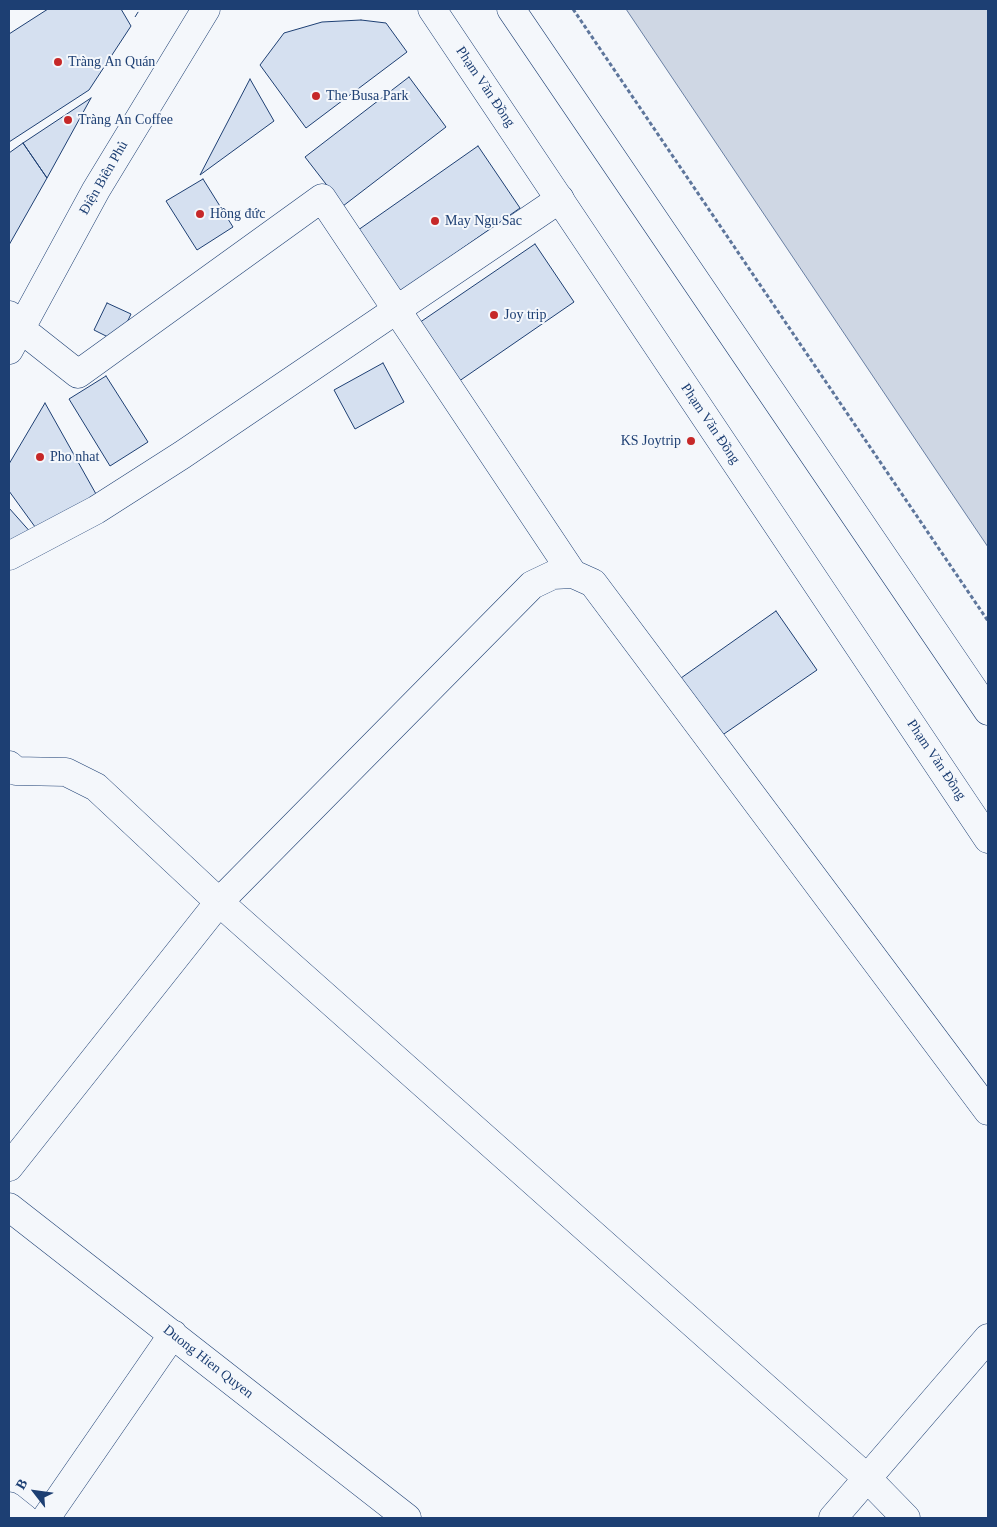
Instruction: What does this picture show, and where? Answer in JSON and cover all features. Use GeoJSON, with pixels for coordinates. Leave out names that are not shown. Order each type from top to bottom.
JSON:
{"type":"FeatureCollection","features":[{"type":"Feature","properties":{"kind":"street","name":"Điện Biên Phủ"},"geometry":{"type":"LineString","coordinates":[[13,331],[206,9]]}},
{"type":"Feature","properties":{"kind":"street","name":"Phạm Văn Đồng"},"geometry":{"type":"LineString","coordinates":[[432,9],[988,839]]}},
{"type":"Feature","properties":{"kind":"street"},"geometry":{"type":"LineString","coordinates":[[511,9],[988,711]]}},
{"type":"Feature","properties":{"kind":"street"},"geometry":{"type":"LineString","coordinates":[[13,331],[78,374],[322,198],[573,574]]}},
{"type":"Feature","properties":{"kind":"street"},"geometry":{"type":"LineString","coordinates":[[9,556],[96,510],[182,455],[560,199]]}},
{"type":"Feature","properties":{"kind":"street"},"geometry":{"type":"LineString","coordinates":[[9,1167],[219,902],[532,585],[553,575],[573,574],[593,583],[988,1111]]}},
{"type":"Feature","properties":{"kind":"street"},"geometry":{"type":"LineString","coordinates":[[9,765],[16,771],[66,772],[96,787],[219,902],[867,1478],[906,1518]]}},
{"type":"Feature","properties":{"kind":"street","name":"Duong Hien Quyen"},"geometry":{"type":"LineString","coordinates":[[9,1206],[407,1518]]}},
{"type":"Feature","properties":{"kind":"street"},"geometry":{"type":"LineString","coordinates":[[46,1518],[173,1334]]}},
{"type":"Feature","properties":{"kind":"street"},"geometry":{"type":"LineString","coordinates":[[833,1518],[988,1338]]}},
{"type":"Feature","properties":{"kind":"street"},"geometry":{"type":"LineString","coordinates":[[9,1506],[24,1518]]}},
{"type":"Feature","properties":{"kind":"path"},"geometry":{"type":"LineString","coordinates":[[573,9],[988,621]]}},
{"type":"Feature","properties":{"kind":"shaded area"},"geometry":{"type":"Polygon","coordinates":[[[626,9],[988,9],[988,547],[936,470],[626,9]]]}},
{"type":"Feature","properties":{"kind":"building","name":"Tràng An Quán"},"geometry":{"type":"Polygon","coordinates":[[[48,9],[121,9],[131,26],[89,90],[9,142],[9,34],[48,9]]]}},
{"type":"Feature","properties":{"kind":"building","name":"The Busa Park"},"geometry":{"type":"Polygon","coordinates":[[[361,20],[386,23],[407,52],[306,128],[260,65],[284,33],[322,22],[361,20]]]}},
{"type":"Feature","properties":{"kind":"building"},"geometry":{"type":"Polygon","coordinates":[[[409,77],[446,127],[343,206],[305,157],[409,77]]]}},
{"type":"Feature","properties":{"kind":"building"},"geometry":{"type":"Polygon","coordinates":[[[250,79],[274,121],[200,175],[250,79]]]}},
{"type":"Feature","properties":{"kind":"building","name":"Tràng An Coffee"},"geometry":{"type":"Polygon","coordinates":[[[91,98],[47,178],[23,143],[91,98]]]}},
{"type":"Feature","properties":{"kind":"building"},"geometry":{"type":"Polygon","coordinates":[[[23,143],[47,178],[9,245],[9,153],[23,143]]]}},
{"type":"Feature","properties":{"kind":"building","name":"May Ngu Sac"},"geometry":{"type":"Polygon","coordinates":[[[478,146],[520,208],[393,297],[351,235],[478,146]]]}},
{"type":"Feature","properties":{"kind":"building","name":"Hồng đức"},"geometry":{"type":"Polygon","coordinates":[[[203,179],[233,227],[197,250],[166,201],[203,179]]]}},
{"type":"Feature","properties":{"kind":"building","name":"Joy trip"},"geometry":{"type":"Polygon","coordinates":[[[535,244],[574,302],[452,386],[413,327],[535,244]]]}},
{"type":"Feature","properties":{"kind":"building"},"geometry":{"type":"Polygon","coordinates":[[[107,303],[131,314],[118,342],[94,330],[107,303]]]}},
{"type":"Feature","properties":{"kind":"building"},"geometry":{"type":"Polygon","coordinates":[[[383,363],[404,402],[355,429],[334,390],[383,363]]]}},
{"type":"Feature","properties":{"kind":"building"},"geometry":{"type":"Polygon","coordinates":[[[106,376],[148,442],[110,466],[69,399],[106,376]]]}},
{"type":"Feature","properties":{"kind":"building"},"geometry":{"type":"Polygon","coordinates":[[[45,403],[96,494],[38,531],[9,491],[9,464],[45,403]]]}},
{"type":"Feature","properties":{"kind":"building"},"geometry":{"type":"Polygon","coordinates":[[[9,508],[33,535],[9,547],[9,508]]]}},
{"type":"Feature","properties":{"kind":"building"},"geometry":{"type":"Polygon","coordinates":[[[776,611],[817,670],[721,736],[681,678],[776,611]]]}},
{"type":"Feature","properties":{"kind":"fence"},"geometry":{"type":"LineString","coordinates":[[135,17],[140,9]]}},
{"type":"Feature","properties":{"kind":"place","name":"Tràng An Quán"},"geometry":{"type":"Point","coordinates":[58,62]}},
{"type":"Feature","properties":{"kind":"place","name":"The Busa Park"},"geometry":{"type":"Point","coordinates":[316,96]}},
{"type":"Feature","properties":{"kind":"place","name":"Tràng An Coffee"},"geometry":{"type":"Point","coordinates":[68,120]}},
{"type":"Feature","properties":{"kind":"place","name":"Hồng đức"},"geometry":{"type":"Point","coordinates":[200,214]}},
{"type":"Feature","properties":{"kind":"place","name":"May Ngu Sac"},"geometry":{"type":"Point","coordinates":[435,221]}},
{"type":"Feature","properties":{"kind":"place","name":"Joy trip"},"geometry":{"type":"Point","coordinates":[494,315]}},
{"type":"Feature","properties":{"kind":"place","name":"KS Joytrip"},"geometry":{"type":"Point","coordinates":[691,441]}},
{"type":"Feature","properties":{"kind":"place","name":"Pho nhat"},"geometry":{"type":"Point","coordinates":[40,457]}}]}
